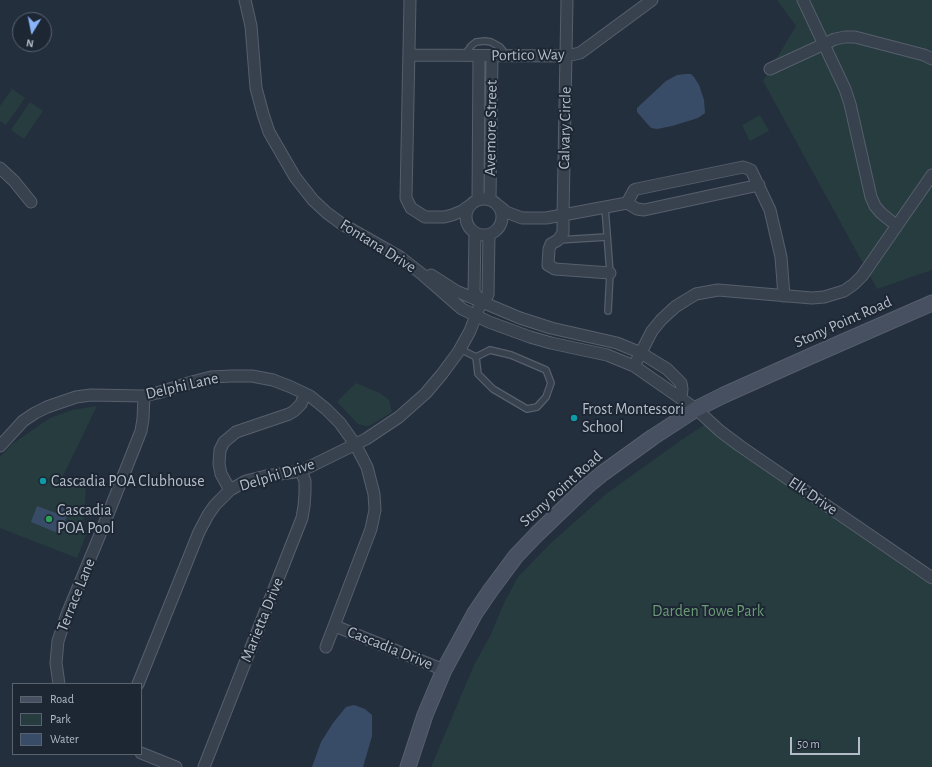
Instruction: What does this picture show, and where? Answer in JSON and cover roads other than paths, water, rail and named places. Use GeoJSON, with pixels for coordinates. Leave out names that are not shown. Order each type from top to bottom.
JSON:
{"type":"FeatureCollection","features":[{"type":"Feature","properties":{"kind":"main road","name":"Stony Point Road"},"geometry":{"type":"LineString","coordinates":[[408,767],[425,715],[444,670],[475,613],[516,556],[536,534],[586,487],[653,437],[696,410],[724,395],[932,303]]}},
{"type":"Feature","properties":{"kind":"street","name":"Fontana Drive"},"geometry":{"type":"LineString","coordinates":[[245,0],[251,26],[256,88],[269,132],[295,177],[313,200],[327,213],[354,232],[400,257],[462,309],[530,337],[607,355],[634,366],[681,399]]}},
{"type":"Feature","properties":{"kind":"street"},"geometry":{"type":"LineString","coordinates":[[410,0],[406,198],[411,208],[425,217],[444,217],[462,211],[474,203],[494,203],[506,212],[522,218]]}},
{"type":"Feature","properties":{"kind":"street","name":"Calvary Circle"},"geometry":{"type":"LineString","coordinates":[[567,0],[563,233],[558,240],[551,244],[549,249],[548,264],[550,267],[555,269],[610,274]]}},
{"type":"Feature","properties":{"kind":"street","name":"Portico Way"},"geometry":{"type":"LineString","coordinates":[[410,55],[566,56],[580,52],[652,0]]}},
{"type":"Feature","properties":{"kind":"street"},"geometry":{"type":"LineString","coordinates":[[803,0],[845,89],[850,104],[871,197],[875,206],[881,213],[897,226]]}},
{"type":"Feature","properties":{"kind":"street"},"geometry":{"type":"LineString","coordinates":[[770,69],[824,44],[840,38],[855,37],[924,55],[932,59]]}},
{"type":"Feature","properties":{"kind":"street","name":"Avemore Street"},"geometry":{"type":"LineString","coordinates":[[474,203],[479,56]]}},
{"type":"Feature","properties":{"kind":"street","name":"Avemore Street"},"geometry":{"type":"LineString","coordinates":[[492,56],[494,203]]}},
{"type":"Feature","properties":{"kind":"street"},"geometry":{"type":"LineString","coordinates":[[627,203],[634,190],[637,189],[738,167],[747,167],[751,170],[770,210],[778,243],[784,296]]}},
{"type":"Feature","properties":{"kind":"street"},"geometry":{"type":"LineString","coordinates":[[0,168],[14,181],[31,202]]}},
{"type":"Feature","properties":{"kind":"street"},"geometry":{"type":"LineString","coordinates":[[634,366],[652,331],[661,320],[675,307],[696,294],[718,290],[812,298],[824,297],[844,291],[862,276],[932,175]]}},
{"type":"Feature","properties":{"kind":"street"},"geometry":{"type":"LineString","coordinates":[[444,217],[463,224],[473,231],[484,235],[522,218],[546,218],[627,203],[637,209],[644,210],[759,185]]}},
{"type":"Feature","properties":{"kind":"street"},"geometry":{"type":"LineString","coordinates":[[474,203],[466,216],[466,222],[473,231],[474,292],[481,302]]}},
{"type":"Feature","properties":{"kind":"street"},"geometry":{"type":"LineString","coordinates":[[476,316],[481,302],[488,295],[493,232],[502,222],[502,216],[494,203]]}},
{"type":"Feature","properties":{"kind":"street"},"geometry":{"type":"LineString","coordinates":[[400,257],[414,263],[456,291],[520,318],[551,328],[617,343],[641,353],[667,369],[681,383],[681,399]]}},
{"type":"Feature","properties":{"kind":"street","name":"Delphi Drive"},"geometry":{"type":"LineString","coordinates":[[138,683],[203,523],[215,505],[230,490],[246,481],[301,471],[387,426],[417,402],[434,384],[460,349],[470,332],[476,316]]}},
{"type":"Feature","properties":{"kind":"street","name":"Delphi Lane"},"geometry":{"type":"LineString","coordinates":[[0,446],[23,421],[35,413],[62,402],[92,395],[144,396],[211,377],[232,376],[252,376],[274,380],[305,394],[326,409],[340,423],[355,444],[367,467],[374,494],[375,510],[371,529],[326,647]]}},
{"type":"Feature","properties":{"kind":"street"},"geometry":{"type":"LineString","coordinates":[[230,490],[219,469],[219,454],[224,442],[236,432],[289,414],[297,408],[305,394]]}},
{"type":"Feature","properties":{"kind":"street","name":"Terrace Lane"},"geometry":{"type":"LineString","coordinates":[[59,683],[56,671],[58,641],[67,614],[141,431],[144,419],[144,396]]}},
{"type":"Feature","properties":{"kind":"street","name":"Elk Drive"},"geometry":{"type":"LineString","coordinates":[[681,399],[740,446],[932,578]]}},
{"type":"Feature","properties":{"kind":"street","name":"Marietta Drive"},"geometry":{"type":"LineString","coordinates":[[204,767],[302,518],[305,493],[301,471]]}},
{"type":"Feature","properties":{"kind":"street","name":"Cascadia Drive"},"geometry":{"type":"LineString","coordinates":[[335,626],[444,670]]}},
{"type":"Feature","properties":{"kind":"street"},"geometry":{"type":"LineString","coordinates":[[142,753],[176,767]]}},
{"type":"Feature","properties":{"kind":"lane"},"geometry":{"type":"LineString","coordinates":[[465,56],[471,46],[476,42],[485,41],[491,42],[500,47],[507,56]]}},
{"type":"Feature","properties":{"kind":"lane"},"geometry":{"type":"LineString","coordinates":[[605,207],[610,274],[608,311]]}},
{"type":"Feature","properties":{"kind":"lane"},"geometry":{"type":"LineString","coordinates":[[558,240],[607,237]]}},
{"type":"Feature","properties":{"kind":"lane"},"geometry":{"type":"LineString","coordinates":[[460,349],[476,357]]}},
{"type":"Feature","properties":{"kind":"lane"},"geometry":{"type":"LineString","coordinates":[[490,350],[511,354],[546,370],[551,383],[546,397],[537,407],[527,409],[493,389],[478,374],[476,357],[490,350]]}},
{"type":"Feature","properties":{"kind":"water"},"geometry":{"type":"Polygon","coordinates":[[[691,74],[699,85],[704,100],[705,113],[698,118],[672,126],[657,129],[651,128],[637,112],[637,108],[666,81],[677,75],[691,74]]]}},
{"type":"Feature","properties":{"kind":"water","name":"Cascadia POA Pool"},"geometry":{"type":"Polygon","coordinates":[[[37,506],[64,516],[58,513],[61,506],[70,509],[60,534],[31,522],[37,506]]]}},
{"type":"Feature","properties":{"kind":"water"},"geometry":{"type":"Polygon","coordinates":[[[354,705],[365,709],[372,715],[372,736],[363,767],[312,767],[321,742],[333,723],[346,707],[354,705]]]}},
{"type":"Feature","properties":{"kind":"place","name":"Frost Montessori School"},"geometry":{"type":"Point","coordinates":[574,418]}},
{"type":"Feature","properties":{"kind":"place","name":"Cascadia POA Clubhouse"},"geometry":{"type":"Point","coordinates":[43,481]}},
{"type":"Feature","properties":{"kind":"place","name":"Cascadia POA Pool"},"geometry":{"type":"Point","coordinates":[49,519]}},
{"type":"Feature","properties":{"kind":"park label","name":"Darden Towe Park"},"geometry":{"type":"Point","coordinates":[708,611]}}]}
